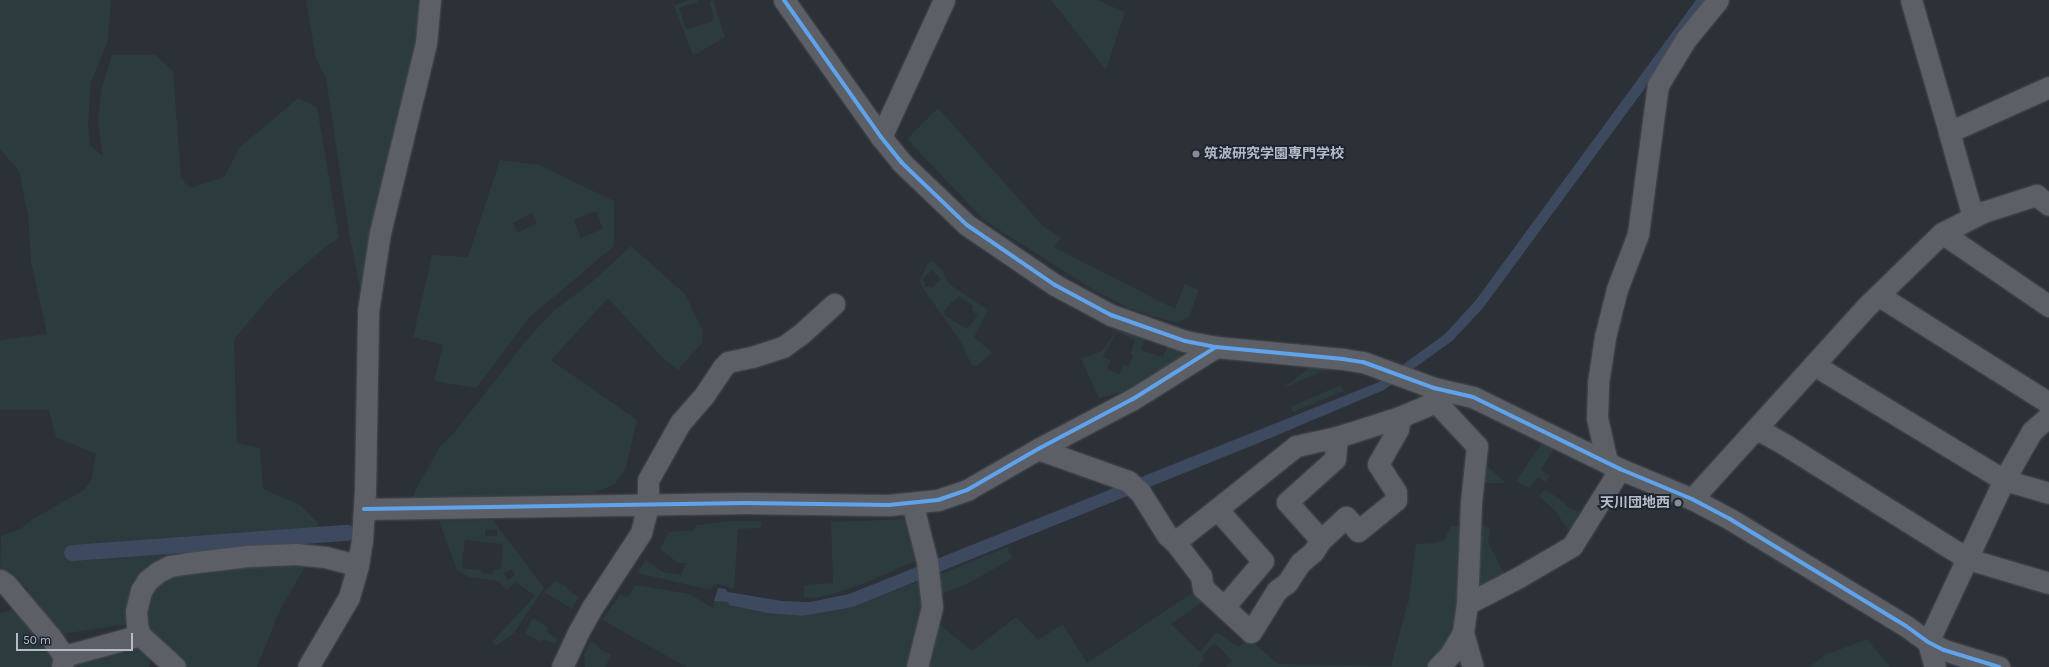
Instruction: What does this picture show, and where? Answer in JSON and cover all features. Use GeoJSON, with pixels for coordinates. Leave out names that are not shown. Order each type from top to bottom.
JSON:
{"type":"FeatureCollection","features":[{"type":"Feature","properties":{"kind":"street"},"geometry":{"type":"LineString","coordinates":[[308,667],[349,598],[358,565],[364,509],[368,311],[380,233],[426,43],[430,0]]}},
{"type":"Feature","properties":{"kind":"street"},"geometry":{"type":"LineString","coordinates":[[784,0],[881,137],[920,181],[967,225],[1055,285],[1111,315],[1185,341],[1216,347],[1343,359],[1397,374],[1435,395],[1477,446],[1471,502],[1466,604],[1463,633],[1473,667]]}},
{"type":"Feature","properties":{"kind":"street"},"geometry":{"type":"LineString","coordinates":[[881,137],[944,0]]}},
{"type":"Feature","properties":{"kind":"street"},"geometry":{"type":"LineString","coordinates":[[1466,604],[1519,577],[1572,546],[1614,466],[1597,418],[1598,383],[1604,338],[1617,289],[1638,234],[1658,85],[1686,39],[1718,0]]}},
{"type":"Feature","properties":{"kind":"street"},"geometry":{"type":"LineString","coordinates":[[1911,0],[1973,217]]}},
{"type":"Feature","properties":{"kind":"street"},"geometry":{"type":"LineString","coordinates":[[1949,132],[2049,87]]}},
{"type":"Feature","properties":{"kind":"street"},"geometry":{"type":"LineString","coordinates":[[1692,499],[1878,295],[1942,233],[1983,212],[2036,195],[2049,205]]}},
{"type":"Feature","properties":{"kind":"street"},"geometry":{"type":"LineString","coordinates":[[1942,233],[2049,306]]}},
{"type":"Feature","properties":{"kind":"street"},"geometry":{"type":"LineString","coordinates":[[1878,295],[2049,403]]}},
{"type":"Feature","properties":{"kind":"street"},"geometry":{"type":"LineString","coordinates":[[564,666],[593,606],[641,533],[648,504],[648,480],[680,423],[705,394],[722,367],[728,362],[752,357],[783,347],[802,334],[834,304]]}},
{"type":"Feature","properties":{"kind":"street"},"geometry":{"type":"LineString","coordinates":[[364,509],[648,504],[915,504],[938,500],[967,490],[1038,449],[1133,398],[1216,347]]}},
{"type":"Feature","properties":{"kind":"street"},"geometry":{"type":"LineString","coordinates":[[1814,365],[2004,480],[2049,493]]}},
{"type":"Feature","properties":{"kind":"street"},"geometry":{"type":"LineString","coordinates":[[1176,542],[1296,446],[1337,437],[1400,418],[1435,395],[1473,397],[1614,466],[1692,499],[1730,518],[1906,626],[1928,642],[1944,650],[1999,667]]}},
{"type":"Feature","properties":{"kind":"street"},"geometry":{"type":"LineString","coordinates":[[1935,667],[1928,642],[2004,480],[2032,431],[2049,416]]}},
{"type":"Feature","properties":{"kind":"street"},"geometry":{"type":"LineString","coordinates":[[1038,449],[1133,486],[1167,534],[1176,542],[1201,576],[1203,588],[1251,632],[1277,590],[1287,583],[1300,563],[1313,552],[1321,540],[1346,517],[1358,531],[1396,500],[1396,492],[1378,464],[1395,436],[1400,418]]}},
{"type":"Feature","properties":{"kind":"street"},"geometry":{"type":"LineString","coordinates":[[1757,429],[1784,444],[1968,559],[2049,583]]}},
{"type":"Feature","properties":{"kind":"street"},"geometry":{"type":"LineString","coordinates":[[1321,540],[1286,502],[1335,459],[1337,437]]}},
{"type":"Feature","properties":{"kind":"street"},"geometry":{"type":"LineString","coordinates":[[915,504],[915,514],[928,569],[932,607],[917,667]]}},
{"type":"Feature","properties":{"kind":"street"},"geometry":{"type":"LineString","coordinates":[[1217,509],[1263,561],[1224,607]]}},
{"type":"Feature","properties":{"kind":"street"},"geometry":{"type":"LineString","coordinates":[[175,667],[140,635],[137,625],[136,610],[141,592],[147,581],[158,572],[170,566],[248,556],[296,554],[325,557],[358,565]]}},
{"type":"Feature","properties":{"kind":"street"},"geometry":{"type":"LineString","coordinates":[[0,580],[6,584],[50,636],[63,662],[140,635]]}},
{"type":"Feature","properties":{"kind":"street"},"geometry":{"type":"LineString","coordinates":[[1438,667],[1449,656],[1463,633]]}},
{"type":"Feature","properties":{"kind":"shaded area"},"geometry":{"type":"Polygon","coordinates":[[[0,0],[111,0],[108,40],[91,82],[88,126],[90,145],[103,157],[98,122],[101,90],[112,55],[155,55],[173,71],[181,178],[190,188],[224,177],[240,147],[298,98],[317,107],[339,238],[325,247],[275,291],[234,339],[237,443],[260,448],[263,489],[300,505],[318,523],[317,539],[261,550],[279,561],[306,565],[279,612],[257,667],[184,667],[161,647],[143,622],[68,633],[57,667],[0,667],[0,613],[11,610],[29,589],[0,573],[1,536],[20,529],[33,519],[84,490],[91,481],[96,454],[56,437],[49,410],[0,410],[0,340],[47,334],[31,262],[28,216],[19,171],[0,149],[0,0]]]}},
{"type":"Feature","properties":{"kind":"shaded area"},"geometry":{"type":"Polygon","coordinates":[[[306,0],[421,0],[411,74],[363,290],[359,283],[349,233],[326,78],[316,59],[306,0]]]}},
{"type":"Feature","properties":{"kind":"shaded area"},"geometry":{"type":"Polygon","coordinates":[[[687,0],[697,0],[698,2],[679,8],[685,27],[688,29],[713,21],[712,18],[714,17],[709,2],[713,0],[725,37],[693,56],[674,6],[687,0]]]}},
{"type":"Feature","properties":{"kind":"shaded area"},"geometry":{"type":"Polygon","coordinates":[[[1051,0],[1097,0],[1125,12],[1106,70],[1051,0]]]}},
{"type":"Feature","properties":{"kind":"shaded area"},"geometry":{"type":"Polygon","coordinates":[[[938,108],[1043,226],[1061,238],[1054,247],[1175,309],[1185,284],[1199,290],[1189,317],[1176,323],[1128,308],[1097,292],[985,221],[907,139],[938,108]]]}},
{"type":"Feature","properties":{"kind":"shaded area"},"geometry":{"type":"Polygon","coordinates":[[[500,160],[539,165],[614,201],[614,246],[530,317],[476,388],[434,381],[443,345],[413,337],[432,255],[468,257],[500,160]],[[596,211],[574,220],[581,238],[603,229],[596,211]],[[532,213],[513,223],[518,233],[537,223],[532,213]]]}},
{"type":"Feature","properties":{"kind":"shaded area"},"geometry":{"type":"Polygon","coordinates":[[[631,246],[685,294],[703,331],[702,343],[678,370],[664,359],[608,298],[551,360],[637,420],[626,468],[615,484],[594,493],[413,498],[414,493],[439,448],[454,433],[525,342],[552,312],[592,282],[631,246]]]}},
{"type":"Feature","properties":{"kind":"shaded area"},"geometry":{"type":"Polygon","coordinates":[[[933,261],[943,271],[949,284],[988,310],[974,337],[992,353],[977,366],[972,366],[961,342],[922,287],[920,280],[927,265],[933,261]],[[932,270],[922,279],[926,283],[924,285],[926,287],[929,286],[932,288],[941,279],[932,270]],[[959,296],[952,301],[944,312],[946,313],[944,315],[967,329],[978,315],[972,310],[973,306],[959,296]]]}},
{"type":"Feature","properties":{"kind":"shaded area"},"geometry":{"type":"Polygon","coordinates":[[[1119,327],[1181,346],[1182,360],[1122,392],[1099,398],[1081,359],[1102,351],[1119,327]],[[1117,331],[1103,357],[1111,360],[1107,369],[1119,374],[1124,365],[1128,367],[1133,356],[1130,354],[1135,341],[1117,331]],[[1144,339],[1141,350],[1163,357],[1167,346],[1144,339]]]}},
{"type":"Feature","properties":{"kind":"shaded area"},"geometry":{"type":"Polygon","coordinates":[[[1312,365],[1334,366],[1282,389],[1312,365]]]}},
{"type":"Feature","properties":{"kind":"shaded area"},"geometry":{"type":"Polygon","coordinates":[[[1340,385],[1344,391],[1293,412],[1291,407],[1340,385]]]}},
{"type":"Feature","properties":{"kind":"shaded area"},"geometry":{"type":"Polygon","coordinates":[[[1543,441],[1555,447],[1541,470],[1550,476],[1546,482],[1538,477],[1529,488],[1516,481],[1543,441]]]}},
{"type":"Feature","properties":{"kind":"shaded area"},"geometry":{"type":"Polygon","coordinates":[[[1480,460],[1506,483],[1477,483],[1480,460]]]}},
{"type":"Feature","properties":{"kind":"shaded area"},"geometry":{"type":"Polygon","coordinates":[[[1545,489],[1565,503],[1565,505],[1579,512],[1573,526],[1568,530],[1556,512],[1539,496],[1545,489]]]}},
{"type":"Feature","properties":{"kind":"shaded area"},"geometry":{"type":"Polygon","coordinates":[[[908,519],[920,559],[863,584],[833,594],[816,598],[804,597],[804,585],[833,583],[831,522],[908,519]]]}},
{"type":"Feature","properties":{"kind":"shaded area"},"geometry":{"type":"Polygon","coordinates":[[[493,520],[544,588],[514,633],[496,646],[492,642],[535,596],[516,582],[507,590],[498,581],[469,577],[457,570],[439,521],[493,520]],[[485,529],[485,536],[497,536],[497,530],[485,529]],[[465,540],[462,568],[481,570],[481,573],[492,574],[493,569],[499,570],[501,568],[503,544],[465,540]],[[512,569],[504,573],[508,580],[515,575],[512,569]]]}},
{"type":"Feature","properties":{"kind":"shaded area"},"geometry":{"type":"Polygon","coordinates":[[[732,521],[762,521],[760,528],[738,529],[734,589],[715,583],[711,590],[637,573],[646,560],[663,572],[681,575],[686,563],[678,563],[660,549],[669,532],[694,530],[696,525],[732,521]]]}},
{"type":"Feature","properties":{"kind":"shaded area"},"geometry":{"type":"Polygon","coordinates":[[[1476,521],[1490,529],[1488,543],[1504,573],[1475,590],[1476,521]]]}},
{"type":"Feature","properties":{"kind":"shaded area"},"geometry":{"type":"Polygon","coordinates":[[[1451,526],[1464,527],[1456,626],[1441,655],[1428,667],[1225,667],[1232,661],[1215,643],[1202,655],[1205,659],[1197,667],[920,667],[933,619],[972,651],[1016,617],[1038,640],[1063,624],[1087,663],[1198,589],[1207,599],[1171,624],[1200,652],[1216,632],[1239,647],[1248,638],[1278,664],[1391,666],[1408,605],[1416,544],[1436,543],[1444,540],[1451,526]]]}},
{"type":"Feature","properties":{"kind":"shaded area"},"geometry":{"type":"Polygon","coordinates":[[[1007,547],[1013,558],[969,583],[940,595],[934,577],[1007,547]]]}},
{"type":"Feature","properties":{"kind":"shaded area"},"geometry":{"type":"Polygon","coordinates":[[[922,580],[924,610],[909,667],[687,667],[602,620],[621,594],[627,598],[636,585],[690,594],[714,609],[714,601],[729,602],[767,613],[803,616],[853,607],[922,580]]]}},
{"type":"Feature","properties":{"kind":"shaded area"},"geometry":{"type":"Polygon","coordinates":[[[555,581],[567,587],[567,589],[578,597],[572,609],[544,592],[555,581]]]}},
{"type":"Feature","properties":{"kind":"shaded area"},"geometry":{"type":"Polygon","coordinates":[[[533,618],[548,627],[547,632],[557,639],[556,644],[543,639],[542,642],[525,634],[533,618]]]}},
{"type":"Feature","properties":{"kind":"shaded area"},"geometry":{"type":"Polygon","coordinates":[[[1867,639],[1890,667],[1809,667],[1825,655],[1867,639]]]}},
{"type":"Feature","properties":{"kind":"shaded area"},"geometry":{"type":"Polygon","coordinates":[[[591,641],[599,646],[598,648],[611,655],[605,667],[585,667],[584,655],[591,641]]]}},
{"type":"Feature","properties":{"kind":"shaded area"},"geometry":{"type":"Polygon","coordinates":[[[136,648],[152,651],[149,667],[68,667],[70,662],[136,648]]]}},
{"type":"Feature","properties":{"kind":"water"},"geometry":{"type":"Polygon","coordinates":[[[1696,0],[1710,0],[1483,308],[1452,341],[1384,390],[1261,442],[853,607],[803,616],[767,613],[729,605],[728,602],[714,601],[718,588],[725,589],[728,592],[782,601],[810,602],[849,594],[1379,382],[1445,334],[1476,300],[1696,0]]]}},
{"type":"Feature","properties":{"kind":"waterway"},"geometry":{"type":"LineString","coordinates":[[72,553],[347,533]]}},
{"type":"Feature","properties":{"kind":"cycle path"},"geometry":{"type":"LineString","coordinates":[[784,0],[881,137],[901,162],[967,225],[1055,285],[1111,315],[1185,341],[1216,347],[1363,362],[1434,388],[1473,397],[1620,469],[1692,499],[1730,519],[1906,626],[1928,642],[1944,650],[1999,667]]}},
{"type":"Feature","properties":{"kind":"cycle path"},"geometry":{"type":"LineString","coordinates":[[364,509],[745,503],[889,505],[938,500],[967,490],[1038,449],[1133,399],[1216,347]]}},
{"type":"Feature","properties":{"kind":"place","name":"筑波研究学園専門学校"},"geometry":{"type":"Point","coordinates":[1196,154]}},
{"type":"Feature","properties":{"kind":"place","name":"天川団地西"},"geometry":{"type":"Point","coordinates":[1678,503]}}]}
